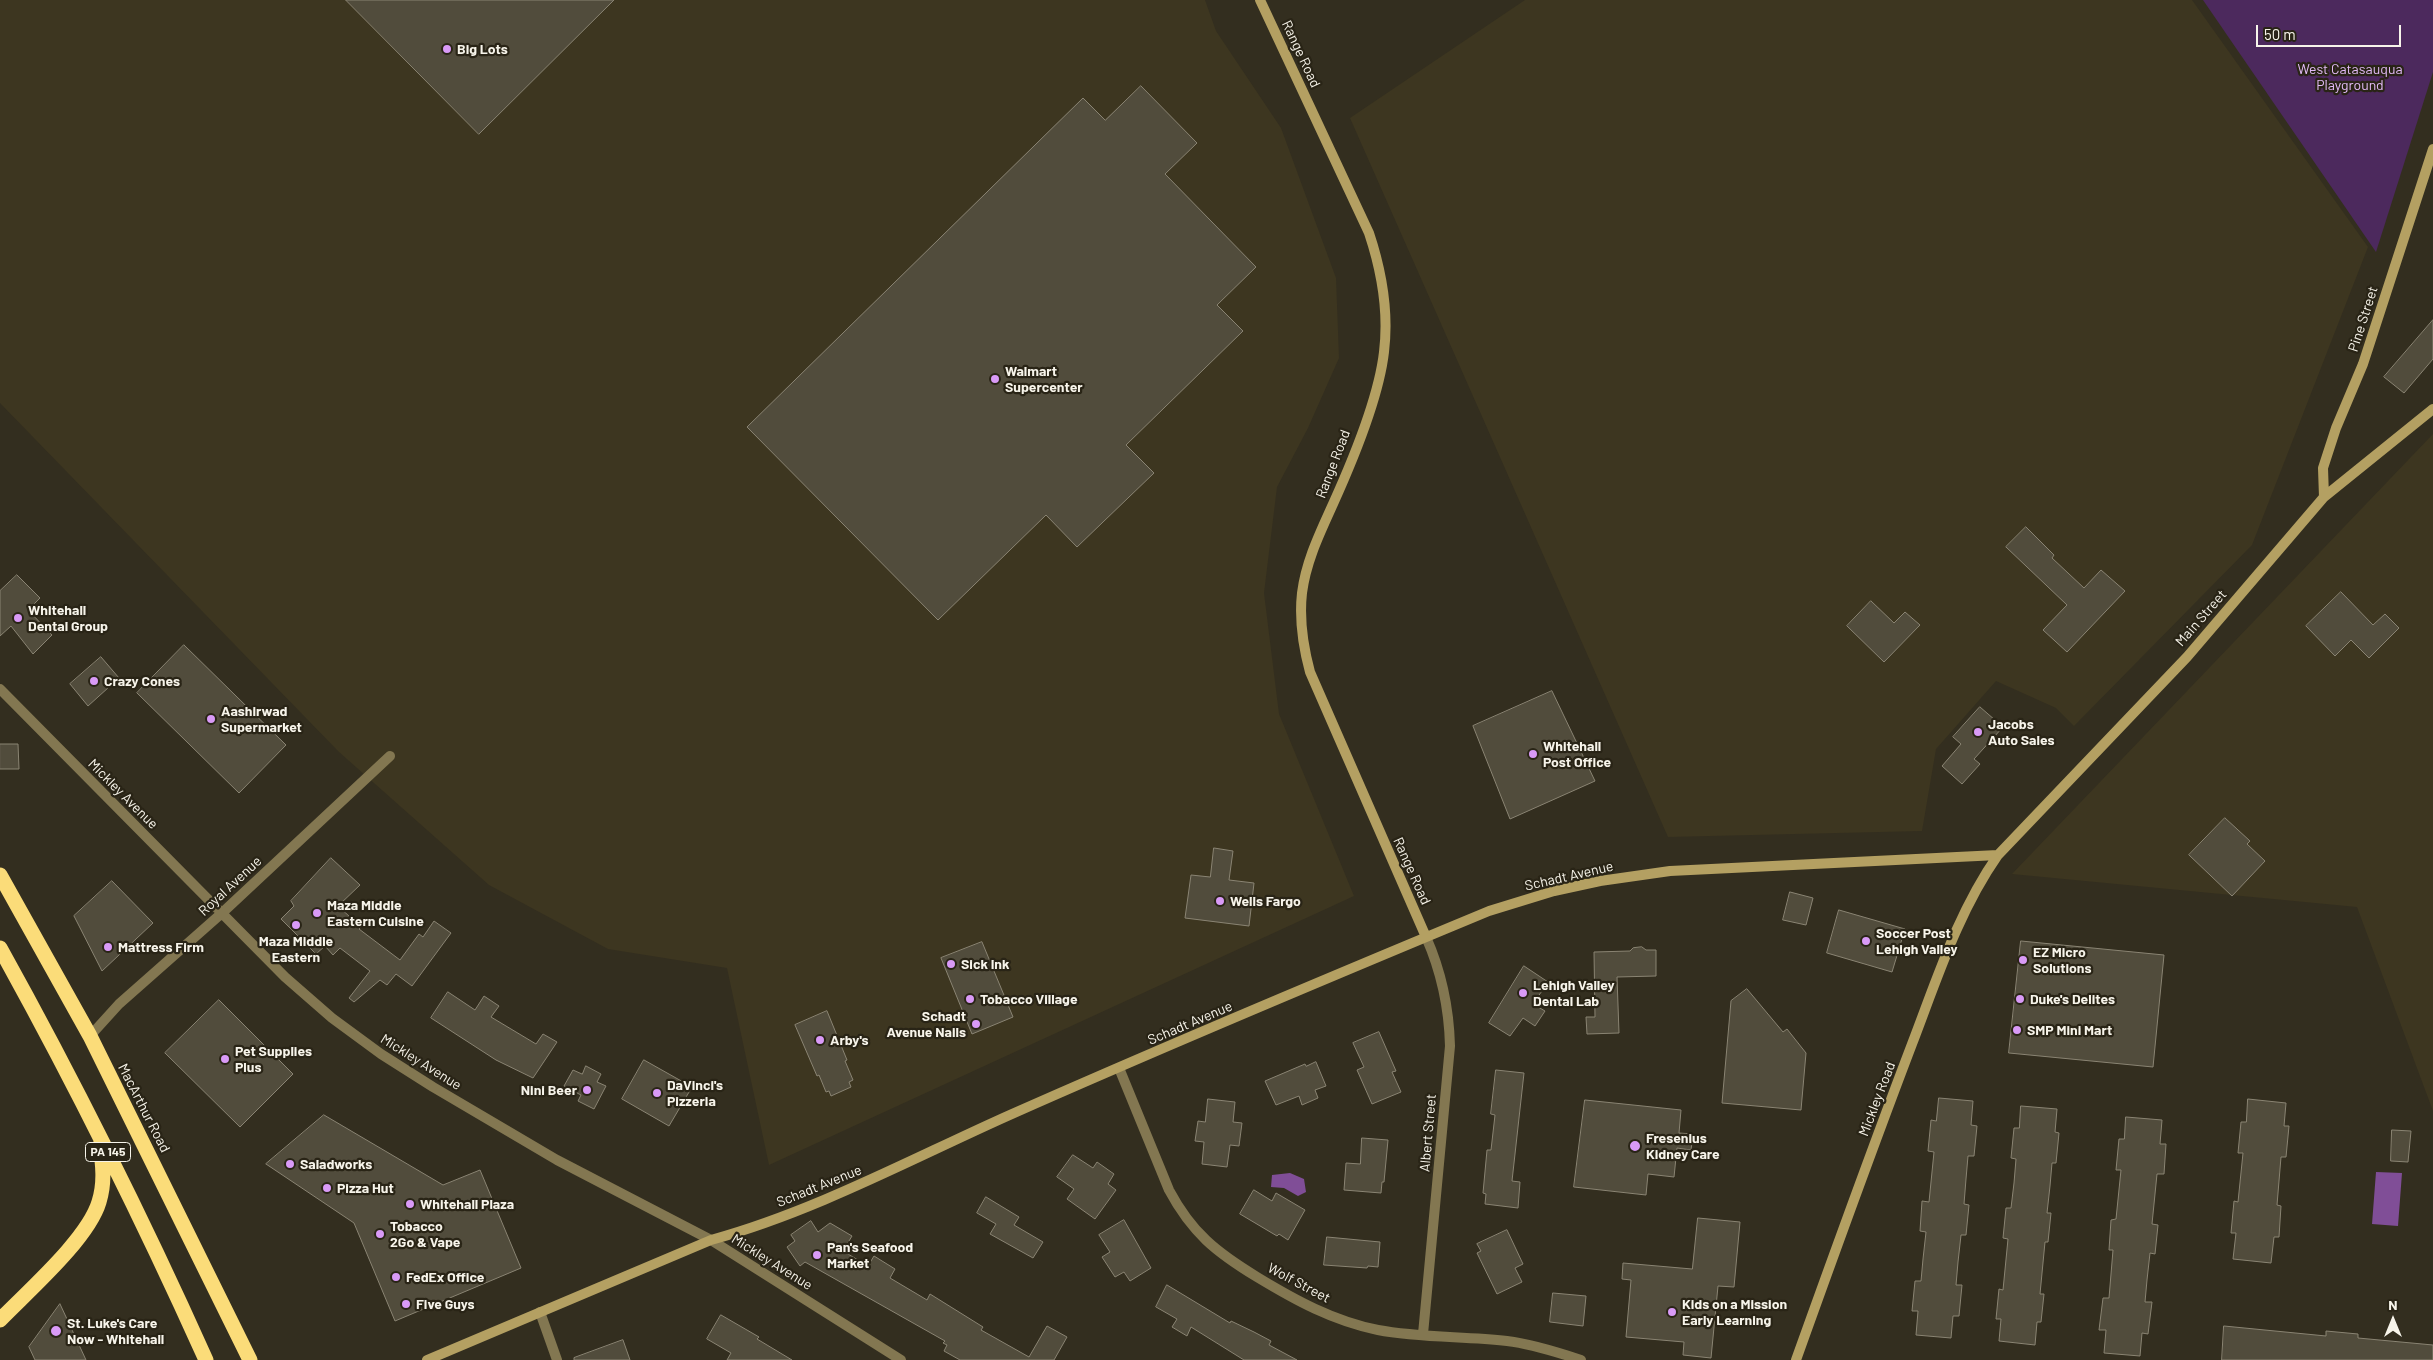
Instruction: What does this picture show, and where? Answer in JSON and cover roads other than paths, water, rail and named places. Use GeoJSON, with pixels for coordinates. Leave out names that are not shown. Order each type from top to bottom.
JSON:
{"type":"FeatureCollection","features":[{"type":"Feature","properties":{"kind":"highway","name":"MacArthur Road"},"geometry":{"type":"LineString","coordinates":[[0,875],[90,1036],[250,1360]]}},
{"type":"Feature","properties":{"kind":"highway","name":"PA 145"},"geometry":{"type":"LineString","coordinates":[[0,948],[98,1131],[206,1360]]}},
{"type":"Feature","properties":{"kind":"highway"},"geometry":{"type":"LineString","coordinates":[[0,1320],[70,1246],[94,1214],[99,1204],[104,1182],[98,1131]]}},
{"type":"Feature","properties":{"kind":"main road","name":"Range Road"},"geometry":{"type":"LineString","coordinates":[[1260,0],[1369,233],[1379,264],[1385,296],[1384,353],[1377,385],[1349,464],[1315,540],[1302,592],[1301,623],[1304,648],[1310,672],[1426,937]]}},
{"type":"Feature","properties":{"kind":"main road","name":"Pine Street"},"geometry":{"type":"LineString","coordinates":[[2324,497],[2323,468],[2336,428],[2363,364],[2433,149]]}},
{"type":"Feature","properties":{"kind":"main road","name":"Main Street"},"geometry":{"type":"LineString","coordinates":[[1998,855],[2187,656],[2324,497],[2433,409]]}},
{"type":"Feature","properties":{"kind":"main road","name":"Schadt Avenue"},"geometry":{"type":"LineString","coordinates":[[428,1360],[711,1240],[750,1229],[887,1173],[1012,1114],[1489,911],[1554,891],[1600,880],[1670,871],[1998,855]]}},
{"type":"Feature","properties":{"kind":"main road","name":"Mickley Road"},"geometry":{"type":"LineString","coordinates":[[1796,1360],[1855,1193],[1964,911],[1982,878],[1998,855]]}},
{"type":"Feature","properties":{"kind":"street","name":"Mickley Avenue"},"geometry":{"type":"LineString","coordinates":[[0,689],[285,977],[332,1018],[381,1054],[433,1088],[557,1160],[711,1240],[901,1360]]}},
{"type":"Feature","properties":{"kind":"street","name":"Royal Avenue"},"geometry":{"type":"LineString","coordinates":[[90,1036],[119,1004],[222,913],[390,756]]}},
{"type":"Feature","properties":{"kind":"street","name":"Albert Street"},"geometry":{"type":"LineString","coordinates":[[1423,1334],[1450,1046],[1449,1016],[1444,986],[1426,937]]}},
{"type":"Feature","properties":{"kind":"street","name":"Wolf Street"},"geometry":{"type":"LineString","coordinates":[[1119,1068],[1169,1190],[1191,1227],[1223,1256],[1302,1304],[1344,1321],[1379,1330],[1509,1342],[1543,1348],[1581,1360]]}},
{"type":"Feature","properties":{"kind":"street"},"geometry":{"type":"LineString","coordinates":[[540,1312],[557,1360]]}},
{"type":"Feature","properties":{"kind":"place","name":"Big Lots"},"geometry":{"type":"Point","coordinates":[447,49]}},
{"type":"Feature","properties":{"kind":"place","name":"Walmart Supercenter"},"geometry":{"type":"Point","coordinates":[995,379]}},
{"type":"Feature","properties":{"kind":"place","name":"Whitehall Dental Group"},"geometry":{"type":"Point","coordinates":[18,618]}},
{"type":"Feature","properties":{"kind":"place","name":"Crazy Cones"},"geometry":{"type":"Point","coordinates":[94,681]}},
{"type":"Feature","properties":{"kind":"place","name":"Aashirwad Supermarket"},"geometry":{"type":"Point","coordinates":[211,719]}},
{"type":"Feature","properties":{"kind":"place","name":"Jacobs Auto Sales"},"geometry":{"type":"Point","coordinates":[1978,732]}},
{"type":"Feature","properties":{"kind":"place","name":"Whitehall Post Office"},"geometry":{"type":"Point","coordinates":[1533,754]}},
{"type":"Feature","properties":{"kind":"place","name":"Wells Fargo"},"geometry":{"type":"Point","coordinates":[1220,901]}},
{"type":"Feature","properties":{"kind":"place","name":"Maza Middle Eastern Cuisine"},"geometry":{"type":"Point","coordinates":[317,913]}},
{"type":"Feature","properties":{"kind":"place","name":"Maza Middle Eastern"},"geometry":{"type":"Point","coordinates":[296,925]}},
{"type":"Feature","properties":{"kind":"place","name":"Soccer Post Lehigh Valley"},"geometry":{"type":"Point","coordinates":[1866,941]}},
{"type":"Feature","properties":{"kind":"place","name":"Mattress Firm"},"geometry":{"type":"Point","coordinates":[108,947]}},
{"type":"Feature","properties":{"kind":"place","name":"EZ Micro Solutions"},"geometry":{"type":"Point","coordinates":[2023,960]}},
{"type":"Feature","properties":{"kind":"place","name":"Sick Ink"},"geometry":{"type":"Point","coordinates":[951,964]}},
{"type":"Feature","properties":{"kind":"place","name":"Lehigh Valley Dental Lab"},"geometry":{"type":"Point","coordinates":[1523,993]}},
{"type":"Feature","properties":{"kind":"place","name":"Tobacco Village"},"geometry":{"type":"Point","coordinates":[970,999]}},
{"type":"Feature","properties":{"kind":"place","name":"Duke's Delites"},"geometry":{"type":"Point","coordinates":[2020,999]}},
{"type":"Feature","properties":{"kind":"place","name":"Schadt Avenue Nails"},"geometry":{"type":"Point","coordinates":[976,1024]}},
{"type":"Feature","properties":{"kind":"place","name":"SMP Mini Mart"},"geometry":{"type":"Point","coordinates":[2017,1030]}},
{"type":"Feature","properties":{"kind":"place","name":"Arby's"},"geometry":{"type":"Point","coordinates":[820,1040]}},
{"type":"Feature","properties":{"kind":"place","name":"Pet Supplies Plus"},"geometry":{"type":"Point","coordinates":[225,1059]}},
{"type":"Feature","properties":{"kind":"place","name":"Nini Beer"},"geometry":{"type":"Point","coordinates":[587,1090]}},
{"type":"Feature","properties":{"kind":"place","name":"DaVinci's Pizzeria"},"geometry":{"type":"Point","coordinates":[657,1093]}},
{"type":"Feature","properties":{"kind":"place","name":"Fresenius Kidney Care"},"geometry":{"type":"Point","coordinates":[1635,1146]}},
{"type":"Feature","properties":{"kind":"place","name":"Saladworks"},"geometry":{"type":"Point","coordinates":[290,1164]}},
{"type":"Feature","properties":{"kind":"place","name":"Pizza Hut"},"geometry":{"type":"Point","coordinates":[327,1188]}},
{"type":"Feature","properties":{"kind":"place","name":"Whitehall Plaza"},"geometry":{"type":"Point","coordinates":[410,1204]}},
{"type":"Feature","properties":{"kind":"place","name":"Tobacco 2Go & Vape"},"geometry":{"type":"Point","coordinates":[380,1234]}},
{"type":"Feature","properties":{"kind":"place","name":"Pan's Seafood Market"},"geometry":{"type":"Point","coordinates":[817,1255]}},
{"type":"Feature","properties":{"kind":"place","name":"FedEx Office"},"geometry":{"type":"Point","coordinates":[396,1277]}},
{"type":"Feature","properties":{"kind":"place","name":"Five Guys"},"geometry":{"type":"Point","coordinates":[406,1304]}},
{"type":"Feature","properties":{"kind":"place","name":"Kids on a Mission Early Learning"},"geometry":{"type":"Point","coordinates":[1672,1312]}},
{"type":"Feature","properties":{"kind":"place","name":"St. Luke's Care Now - Whitehall"},"geometry":{"type":"Point","coordinates":[56,1331]}},
{"type":"Feature","properties":{"kind":"park label","name":"West Catasauqua Playground"},"geometry":{"type":"Point","coordinates":[2350,78]}}]}
